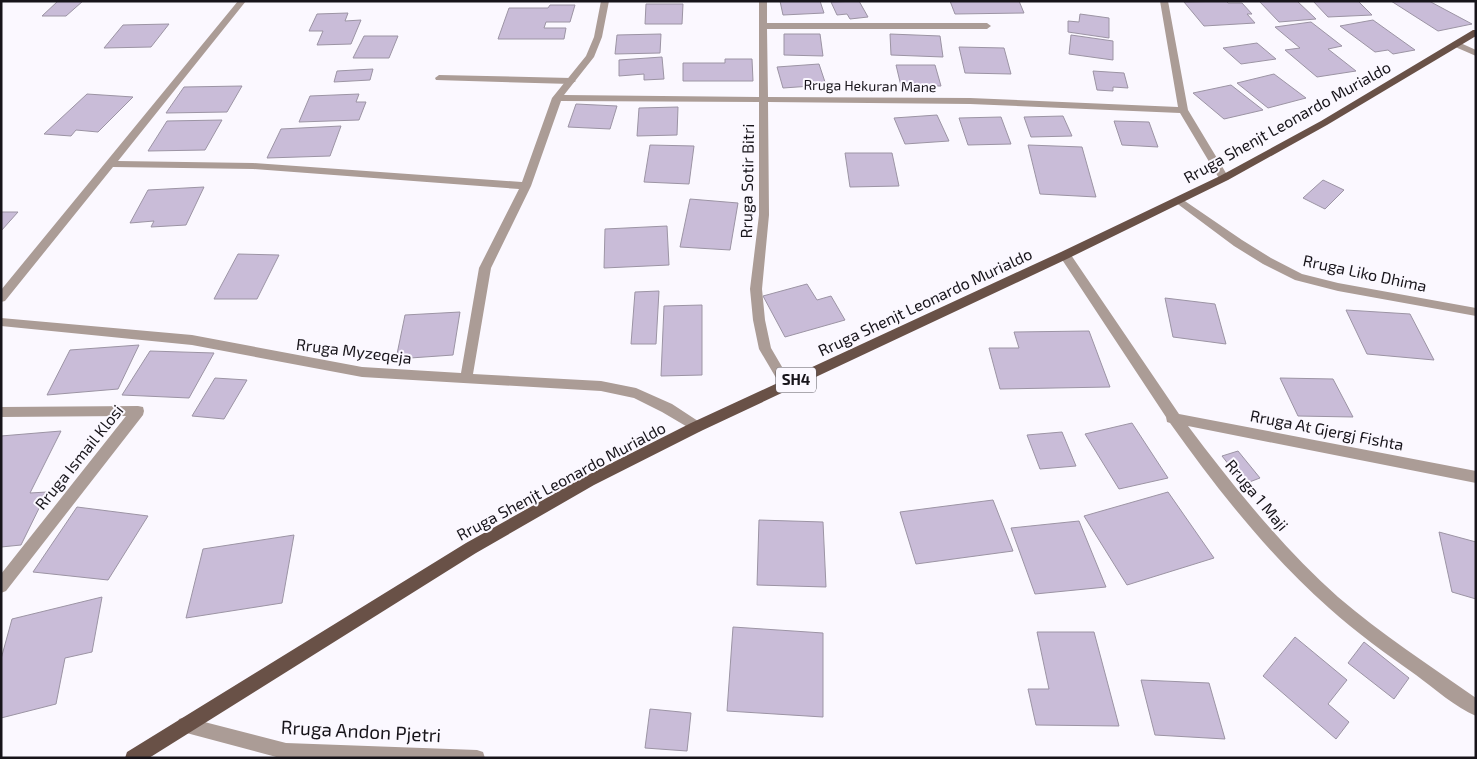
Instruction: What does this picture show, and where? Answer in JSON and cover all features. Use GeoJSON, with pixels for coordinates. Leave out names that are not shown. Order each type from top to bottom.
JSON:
{"type":"FeatureCollection","features":[{"type":"Feature","properties":{"kind":"main road","name":"Rruga Shenjt Leonardo Murialdo"},"geometry":{"type":"LineString","coordinates":[[133,758],[471,548],[589,481],[786,384],[1065,255],[1224,178],[1324,123],[1476,32]]}},
{"type":"Feature","properties":{"kind":"street"},"geometry":{"type":"LineString","coordinates":[[1,298],[242,1]]}},
{"type":"Feature","properties":{"kind":"street"},"geometry":{"type":"LineString","coordinates":[[466,379],[485,268],[526,186],[557,98],[590,57],[598,37],[605,1]]}},
{"type":"Feature","properties":{"kind":"street","name":"Rruga Sotir Bitri"},"geometry":{"type":"LineString","coordinates":[[763,1],[764,215],[756,289],[765,349],[786,384]]}},
{"type":"Feature","properties":{"kind":"street"},"geometry":{"type":"LineString","coordinates":[[1164,1],[1183,110],[1224,178]]}},
{"type":"Feature","properties":{"kind":"street"},"geometry":{"type":"LineString","coordinates":[[763,26],[987,26]]}},
{"type":"Feature","properties":{"kind":"street"},"geometry":{"type":"LineString","coordinates":[[1456,44],[1476,53]]}},
{"type":"Feature","properties":{"kind":"street"},"geometry":{"type":"LineString","coordinates":[[439,78],[571,81]]}},
{"type":"Feature","properties":{"kind":"street","name":"Rruga Hekuran Mane"},"geometry":{"type":"LineString","coordinates":[[557,98],[970,101],[1183,110]]}},
{"type":"Feature","properties":{"kind":"street"},"geometry":{"type":"LineString","coordinates":[[109,164],[253,166],[526,186]]}},
{"type":"Feature","properties":{"kind":"street","name":"Rruga Liko Dhima"},"geometry":{"type":"LineString","coordinates":[[1179,200],[1238,243],[1267,261],[1299,277],[1476,312]]}},
{"type":"Feature","properties":{"kind":"street","name":"Rruga 1 Maji"},"geometry":{"type":"LineString","coordinates":[[1065,255],[1172,418],[1259,526],[1316,586],[1374,634],[1476,708]]}},
{"type":"Feature","properties":{"kind":"street","name":"Rruga Myzeqeja"},"geometry":{"type":"LineString","coordinates":[[1,322],[192,340],[362,372],[601,386],[636,393],[667,408],[696,427]]}},
{"type":"Feature","properties":{"kind":"street","name":"Rruga Ismail Klosi"},"geometry":{"type":"LineString","coordinates":[[1,412],[138,411],[1,586]]}},
{"type":"Feature","properties":{"kind":"street","name":"Rruga At Gjergj Fishta"},"geometry":{"type":"LineString","coordinates":[[1172,418],[1476,477]]}},
{"type":"Feature","properties":{"kind":"street","name":"Rruga Andon Pjetri"},"geometry":{"type":"LineString","coordinates":[[185,725],[286,751],[477,758]]}},
{"type":"Feature","properties":{"kind":"building"},"geometry":{"type":"Polygon","coordinates":[[[58,1],[83,1],[66,16],[42,16],[58,1]]]}},
{"type":"Feature","properties":{"kind":"building"},"geometry":{"type":"Polygon","coordinates":[[[780,1],[820,1],[824,13],[783,15],[780,1]]]}},
{"type":"Feature","properties":{"kind":"building"},"geometry":{"type":"Polygon","coordinates":[[[859,1],[868,17],[850,19],[847,14],[837,15],[831,2],[859,1]]]}},
{"type":"Feature","properties":{"kind":"building"},"geometry":{"type":"Polygon","coordinates":[[[950,1],[1019,1],[1024,13],[955,14],[950,1]]]}},
{"type":"Feature","properties":{"kind":"building"},"geometry":{"type":"Polygon","coordinates":[[[1226,1],[1228,3],[1242,3],[1252,14],[1247,14],[1255,23],[1204,26],[1184,2],[1226,1]]]}},
{"type":"Feature","properties":{"kind":"building"},"geometry":{"type":"Polygon","coordinates":[[[1259,1],[1297,1],[1316,19],[1279,22],[1259,1]]]}},
{"type":"Feature","properties":{"kind":"building"},"geometry":{"type":"Polygon","coordinates":[[[1313,1],[1358,1],[1372,15],[1328,17],[1313,1]]]}},
{"type":"Feature","properties":{"kind":"building"},"geometry":{"type":"Polygon","coordinates":[[[1391,1],[1429,1],[1472,24],[1438,31],[1391,1]]]}},
{"type":"Feature","properties":{"kind":"building"},"geometry":{"type":"Polygon","coordinates":[[[646,4],[683,4],[682,24],[645,24],[646,4]]]}},
{"type":"Feature","properties":{"kind":"building"},"geometry":{"type":"Polygon","coordinates":[[[550,5],[575,5],[570,22],[546,22],[544,28],[566,28],[564,39],[498,39],[509,8],[548,8],[550,5]]]}},
{"type":"Feature","properties":{"kind":"building"},"geometry":{"type":"Polygon","coordinates":[[[348,13],[345,21],[361,20],[351,44],[317,45],[323,31],[309,31],[317,14],[348,13]]]}},
{"type":"Feature","properties":{"kind":"building"},"geometry":{"type":"Polygon","coordinates":[[[1080,14],[1109,18],[1109,38],[1068,32],[1068,21],[1079,22],[1080,14]]]}},
{"type":"Feature","properties":{"kind":"building"},"geometry":{"type":"Polygon","coordinates":[[[1373,20],[1415,50],[1393,54],[1388,50],[1375,52],[1340,26],[1373,20]]]}},
{"type":"Feature","properties":{"kind":"building"},"geometry":{"type":"Polygon","coordinates":[[[1311,22],[1342,46],[1328,49],[1356,71],[1317,77],[1285,50],[1300,48],[1275,27],[1311,22]]]}},
{"type":"Feature","properties":{"kind":"building"},"geometry":{"type":"Polygon","coordinates":[[[169,24],[151,47],[104,48],[123,25],[169,24]]]}},
{"type":"Feature","properties":{"kind":"building"},"geometry":{"type":"Polygon","coordinates":[[[661,34],[660,53],[615,54],[617,35],[661,34]]]}},
{"type":"Feature","properties":{"kind":"building"},"geometry":{"type":"Polygon","coordinates":[[[784,34],[820,34],[823,56],[784,55],[784,34]]]}},
{"type":"Feature","properties":{"kind":"building"},"geometry":{"type":"Polygon","coordinates":[[[890,34],[940,36],[943,57],[891,55],[890,34]]]}},
{"type":"Feature","properties":{"kind":"building"},"geometry":{"type":"Polygon","coordinates":[[[1071,35],[1113,41],[1113,60],[1069,54],[1071,35]]]}},
{"type":"Feature","properties":{"kind":"building"},"geometry":{"type":"Polygon","coordinates":[[[364,36],[398,36],[389,58],[353,58],[364,36]]]}},
{"type":"Feature","properties":{"kind":"building"},"geometry":{"type":"Polygon","coordinates":[[[1257,43],[1276,59],[1241,64],[1223,48],[1257,43]]]}},
{"type":"Feature","properties":{"kind":"building"},"geometry":{"type":"Polygon","coordinates":[[[959,47],[1004,48],[1011,74],[965,73],[959,47]]]}},
{"type":"Feature","properties":{"kind":"building"},"geometry":{"type":"Polygon","coordinates":[[[662,57],[664,79],[644,80],[644,74],[619,76],[619,60],[662,57]]]}},
{"type":"Feature","properties":{"kind":"building"},"geometry":{"type":"Polygon","coordinates":[[[725,59],[752,59],[753,81],[683,81],[683,63],[725,63],[725,59]]]}},
{"type":"Feature","properties":{"kind":"building"},"geometry":{"type":"Polygon","coordinates":[[[819,64],[826,85],[783,88],[777,67],[819,64]]]}},
{"type":"Feature","properties":{"kind":"building"},"geometry":{"type":"Polygon","coordinates":[[[896,65],[935,65],[941,86],[901,86],[896,65]]]}},
{"type":"Feature","properties":{"kind":"building"},"geometry":{"type":"Polygon","coordinates":[[[373,69],[370,80],[334,82],[337,71],[373,69]]]}},
{"type":"Feature","properties":{"kind":"building"},"geometry":{"type":"Polygon","coordinates":[[[1093,71],[1124,73],[1128,88],[1113,87],[1113,91],[1097,90],[1093,71]]]}},
{"type":"Feature","properties":{"kind":"building"},"geometry":{"type":"Polygon","coordinates":[[[1274,74],[1306,98],[1268,108],[1237,83],[1274,74]]]}},
{"type":"Feature","properties":{"kind":"building"},"geometry":{"type":"Polygon","coordinates":[[[1231,85],[1263,110],[1224,119],[1193,93],[1231,85]]]}},
{"type":"Feature","properties":{"kind":"building"},"geometry":{"type":"Polygon","coordinates":[[[242,86],[227,112],[166,113],[184,87],[242,86]]]}},
{"type":"Feature","properties":{"kind":"building"},"geometry":{"type":"Polygon","coordinates":[[[87,94],[133,97],[98,132],[76,130],[71,136],[44,134],[87,94]]]}},
{"type":"Feature","properties":{"kind":"building"},"geometry":{"type":"Polygon","coordinates":[[[359,94],[356,102],[366,102],[359,120],[299,122],[310,96],[359,94]]]}},
{"type":"Feature","properties":{"kind":"building"},"geometry":{"type":"Polygon","coordinates":[[[576,104],[617,106],[610,129],[568,127],[576,104]]]}},
{"type":"Feature","properties":{"kind":"building"},"geometry":{"type":"Polygon","coordinates":[[[678,107],[677,135],[637,136],[639,108],[678,107]]]}},
{"type":"Feature","properties":{"kind":"building"},"geometry":{"type":"Polygon","coordinates":[[[937,115],[949,141],[905,144],[894,118],[937,115]]]}},
{"type":"Feature","properties":{"kind":"building"},"geometry":{"type":"Polygon","coordinates":[[[1063,116],[1072,136],[1031,137],[1024,117],[1063,116]]]}},
{"type":"Feature","properties":{"kind":"building"},"geometry":{"type":"Polygon","coordinates":[[[1001,117],[1011,144],[968,145],[959,118],[1001,117]]]}},
{"type":"Feature","properties":{"kind":"building"},"geometry":{"type":"Polygon","coordinates":[[[222,120],[205,150],[148,151],[167,121],[222,120]]]}},
{"type":"Feature","properties":{"kind":"building"},"geometry":{"type":"Polygon","coordinates":[[[1114,121],[1149,122],[1158,147],[1122,145],[1114,121]]]}},
{"type":"Feature","properties":{"kind":"building"},"geometry":{"type":"Polygon","coordinates":[[[341,126],[330,156],[267,158],[281,129],[341,126]]]}},
{"type":"Feature","properties":{"kind":"building"},"geometry":{"type":"Polygon","coordinates":[[[650,145],[694,146],[689,184],[644,182],[650,145]]]}},
{"type":"Feature","properties":{"kind":"building"},"geometry":{"type":"Polygon","coordinates":[[[1028,145],[1082,147],[1096,197],[1040,194],[1028,145]]]}},
{"type":"Feature","properties":{"kind":"building"},"geometry":{"type":"Polygon","coordinates":[[[845,153],[892,153],[899,186],[850,187],[845,153]]]}},
{"type":"Feature","properties":{"kind":"building"},"geometry":{"type":"Polygon","coordinates":[[[1323,180],[1344,190],[1325,209],[1303,198],[1323,180]]]}},
{"type":"Feature","properties":{"kind":"building"},"geometry":{"type":"Polygon","coordinates":[[[204,187],[186,225],[151,227],[154,221],[130,223],[148,190],[204,187]]]}},
{"type":"Feature","properties":{"kind":"building"},"geometry":{"type":"Polygon","coordinates":[[[690,199],[738,203],[730,250],[680,247],[690,199]]]}},
{"type":"Feature","properties":{"kind":"building"},"geometry":{"type":"Polygon","coordinates":[[[1,212],[18,212],[1,231],[1,212]]]}},
{"type":"Feature","properties":{"kind":"building"},"geometry":{"type":"Polygon","coordinates":[[[667,226],[669,265],[604,268],[605,229],[667,226]]]}},
{"type":"Feature","properties":{"kind":"building"},"geometry":{"type":"Polygon","coordinates":[[[238,254],[279,255],[257,299],[214,299],[238,254]]]}},
{"type":"Feature","properties":{"kind":"building"},"geometry":{"type":"Polygon","coordinates":[[[807,284],[817,300],[831,296],[845,320],[785,337],[763,296],[807,284]]]}},
{"type":"Feature","properties":{"kind":"building"},"geometry":{"type":"Polygon","coordinates":[[[659,291],[656,344],[631,344],[635,292],[659,291]]]}},
{"type":"Feature","properties":{"kind":"building"},"geometry":{"type":"Polygon","coordinates":[[[1165,298],[1215,304],[1226,344],[1173,337],[1165,298]]]}},
{"type":"Feature","properties":{"kind":"building"},"geometry":{"type":"Polygon","coordinates":[[[702,305],[702,375],[661,376],[664,306],[702,305]]]}},
{"type":"Feature","properties":{"kind":"building"},"geometry":{"type":"Polygon","coordinates":[[[1346,310],[1410,314],[1434,360],[1367,354],[1346,310]]]}},
{"type":"Feature","properties":{"kind":"building"},"geometry":{"type":"Polygon","coordinates":[[[460,312],[453,355],[396,359],[405,315],[460,312]]]}},
{"type":"Feature","properties":{"kind":"building"},"geometry":{"type":"Polygon","coordinates":[[[1089,331],[1110,387],[1000,389],[989,348],[1019,348],[1014,332],[1089,331]]]}},
{"type":"Feature","properties":{"kind":"building"},"geometry":{"type":"Polygon","coordinates":[[[139,345],[118,389],[47,395],[70,350],[139,345]]]}},
{"type":"Feature","properties":{"kind":"building"},"geometry":{"type":"Polygon","coordinates":[[[150,351],[214,353],[189,398],[122,395],[150,351]]]}},
{"type":"Feature","properties":{"kind":"building"},"geometry":{"type":"Polygon","coordinates":[[[215,378],[247,380],[224,419],[192,416],[215,378]]]}},
{"type":"Feature","properties":{"kind":"building"},"geometry":{"type":"Polygon","coordinates":[[[1280,378],[1333,379],[1353,417],[1298,416],[1280,378]]]}},
{"type":"Feature","properties":{"kind":"building"},"geometry":{"type":"Polygon","coordinates":[[[1132,423],[1168,478],[1119,489],[1085,434],[1132,423]]]}},
{"type":"Feature","properties":{"kind":"building"},"geometry":{"type":"Polygon","coordinates":[[[61,431],[30,493],[47,492],[21,545],[1,547],[1,436],[61,431]]]}},
{"type":"Feature","properties":{"kind":"building"},"geometry":{"type":"Polygon","coordinates":[[[1062,432],[1076,466],[1040,469],[1027,435],[1062,432]]]}},
{"type":"Feature","properties":{"kind":"building"},"geometry":{"type":"Polygon","coordinates":[[[1238,451],[1260,478],[1244,484],[1222,456],[1238,451]]]}},
{"type":"Feature","properties":{"kind":"building"},"geometry":{"type":"Polygon","coordinates":[[[1168,492],[1214,558],[1127,585],[1084,516],[1168,492]]]}},
{"type":"Feature","properties":{"kind":"building"},"geometry":{"type":"Polygon","coordinates":[[[993,500],[1013,551],[916,564],[900,512],[993,500]]]}},
{"type":"Feature","properties":{"kind":"building"},"geometry":{"type":"Polygon","coordinates":[[[77,507],[148,516],[108,580],[33,572],[77,507]]]}},
{"type":"Feature","properties":{"kind":"building"},"geometry":{"type":"Polygon","coordinates":[[[759,520],[823,522],[826,587],[757,585],[759,520]]]}},
{"type":"Feature","properties":{"kind":"building"},"geometry":{"type":"Polygon","coordinates":[[[1079,521],[1106,587],[1035,594],[1011,528],[1079,521]]]}},
{"type":"Feature","properties":{"kind":"building"},"geometry":{"type":"Polygon","coordinates":[[[1439,532],[1476,542],[1476,599],[1452,592],[1439,532]]]}},
{"type":"Feature","properties":{"kind":"building"},"geometry":{"type":"Polygon","coordinates":[[[294,535],[282,603],[186,618],[203,549],[294,535]]]}},
{"type":"Feature","properties":{"kind":"building"},"geometry":{"type":"Polygon","coordinates":[[[102,597],[92,652],[65,658],[56,704],[1,718],[1,659],[12,619],[102,597]]]}},
{"type":"Feature","properties":{"kind":"building"},"geometry":{"type":"Polygon","coordinates":[[[733,627],[823,633],[823,717],[727,711],[733,627]]]}},
{"type":"Feature","properties":{"kind":"building"},"geometry":{"type":"Polygon","coordinates":[[[1037,632],[1094,632],[1119,726],[1036,725],[1028,689],[1049,689],[1037,632]]]}},
{"type":"Feature","properties":{"kind":"building"},"geometry":{"type":"Polygon","coordinates":[[[1295,637],[1347,680],[1328,704],[1349,722],[1336,739],[1263,676],[1295,637]]]}},
{"type":"Feature","properties":{"kind":"building"},"geometry":{"type":"Polygon","coordinates":[[[1364,642],[1409,678],[1394,699],[1348,663],[1364,642]]]}},
{"type":"Feature","properties":{"kind":"building"},"geometry":{"type":"Polygon","coordinates":[[[1141,680],[1209,683],[1225,739],[1155,735],[1141,680]]]}},
{"type":"Feature","properties":{"kind":"building"},"geometry":{"type":"Polygon","coordinates":[[[650,709],[691,713],[687,751],[645,748],[650,709]]]}}]}
